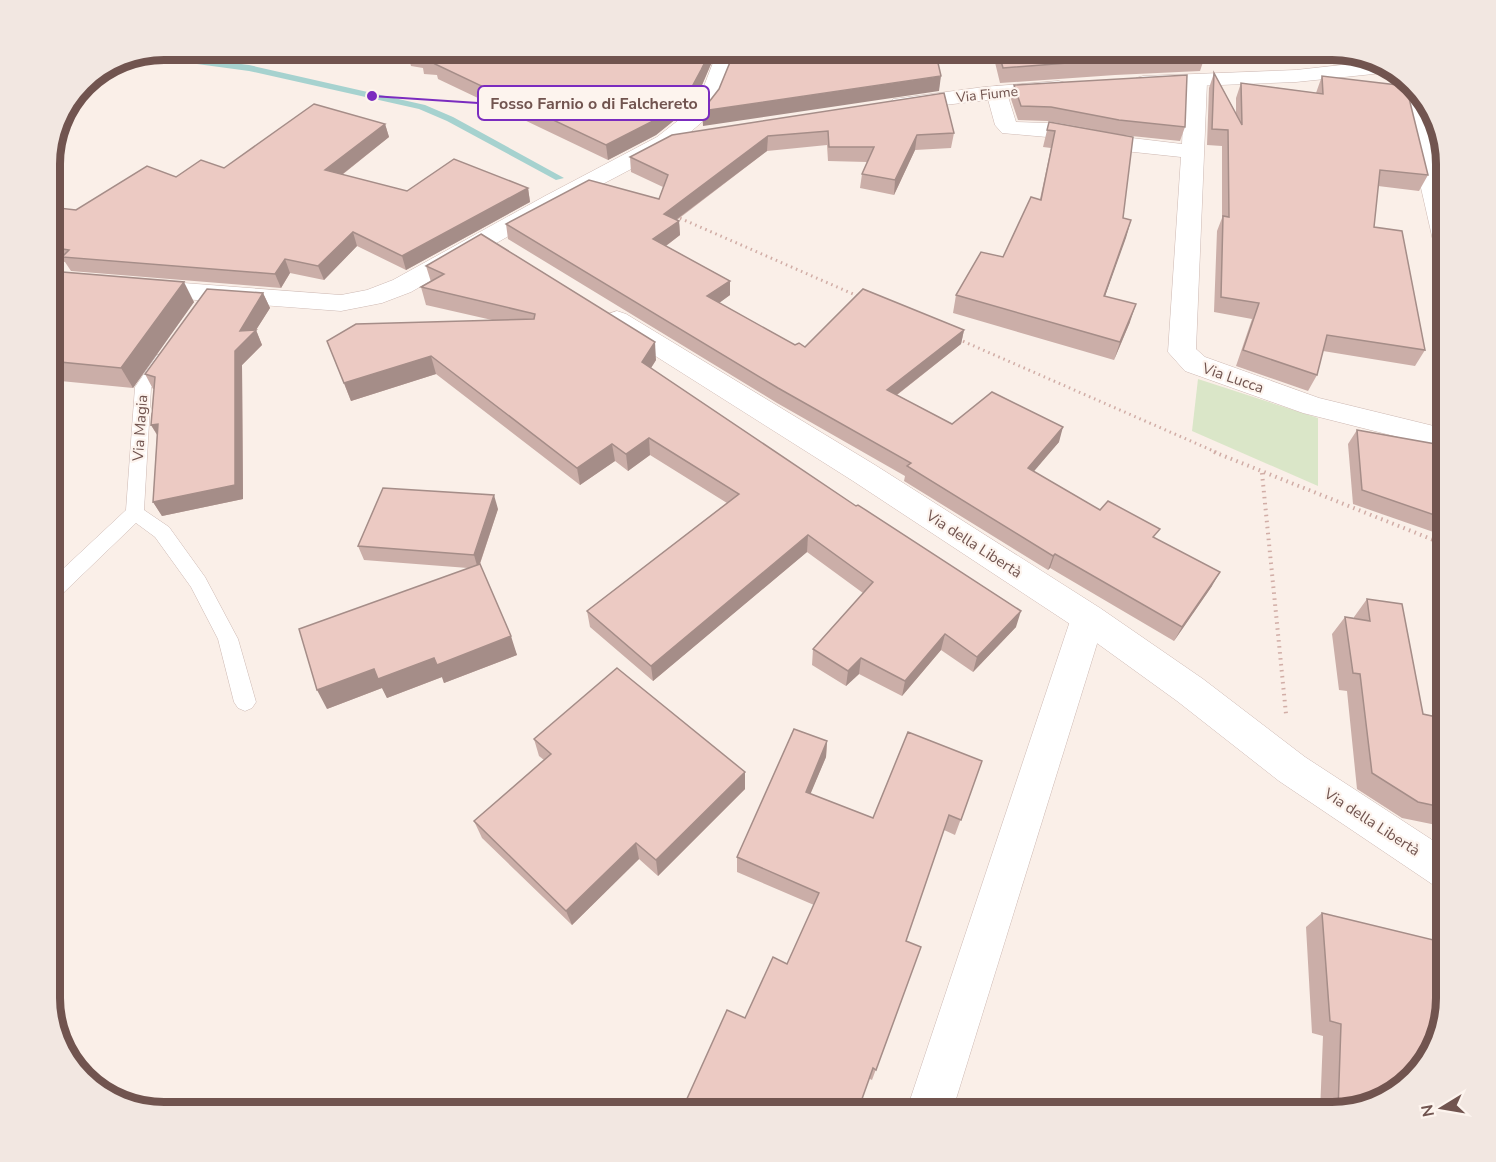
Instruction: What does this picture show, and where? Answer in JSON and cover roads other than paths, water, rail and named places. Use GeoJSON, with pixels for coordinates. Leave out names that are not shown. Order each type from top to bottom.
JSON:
{"type":"FeatureCollection","features":[{"type":"Feature","properties":{"kind":"street"},"geometry":{"type":"LineString","coordinates":[[118,285],[203,302],[342,303],[373,297],[402,286],[589,181],[665,142],[698,116],[715,86],[724,60]]}},
{"type":"Feature","properties":{"kind":"street"},"geometry":{"type":"LineString","coordinates":[[1126,83],[1196,82],[1296,76],[1370,68]]}},
{"type":"Feature","properties":{"kind":"street","name":"Via Lucca"},"geometry":{"type":"LineString","coordinates":[[1196,82],[1182,352],[1186,358],[1195,364],[1313,406],[1436,437]]}},
{"type":"Feature","properties":{"kind":"street","name":"Via Fiume"},"geometry":{"type":"LineString","coordinates":[[880,107],[997,92],[1079,86]]}},
{"type":"Feature","properties":{"kind":"street"},"geometry":{"type":"LineString","coordinates":[[997,92],[1006,125],[1010,128],[1047,130],[1115,143],[1193,152]]}},
{"type":"Feature","properties":{"kind":"street"},"geometry":{"type":"LineString","coordinates":[[1410,95],[1436,203]]}},
{"type":"Feature","properties":{"kind":"street"},"geometry":{"type":"LineString","coordinates":[[665,142],[706,133]]}},
{"type":"Feature","properties":{"kind":"street"},"geometry":{"type":"LineString","coordinates":[[486,239],[516,257]]}},
{"type":"Feature","properties":{"kind":"street","name":"Via della Libertà"},"geometry":{"type":"LineString","coordinates":[[595,307],[864,473],[1089,618],[1190,690],[1292,769],[1436,864]]}},
{"type":"Feature","properties":{"kind":"street"},"geometry":{"type":"LineString","coordinates":[[933,1102],[1089,618]]}},
{"type":"Feature","properties":{"kind":"lane","name":"Via Magia"},"geometry":{"type":"LineString","coordinates":[[135,513],[143,387],[170,349]]}},
{"type":"Feature","properties":{"kind":"lane"},"geometry":{"type":"LineString","coordinates":[[60,583],[135,513],[162,532],[198,582],[228,639],[245,702]]}},
{"type":"Feature","properties":{"kind":"waterway"},"geometry":{"type":"LineString","coordinates":[[187,60],[249,68],[422,107],[450,119],[559,178]]}},
{"type":"Feature","properties":{"kind":"place","name":"Fosso Farnio o di Falchereto"},"geometry":{"type":"Point","coordinates":[372,96]}}]}
